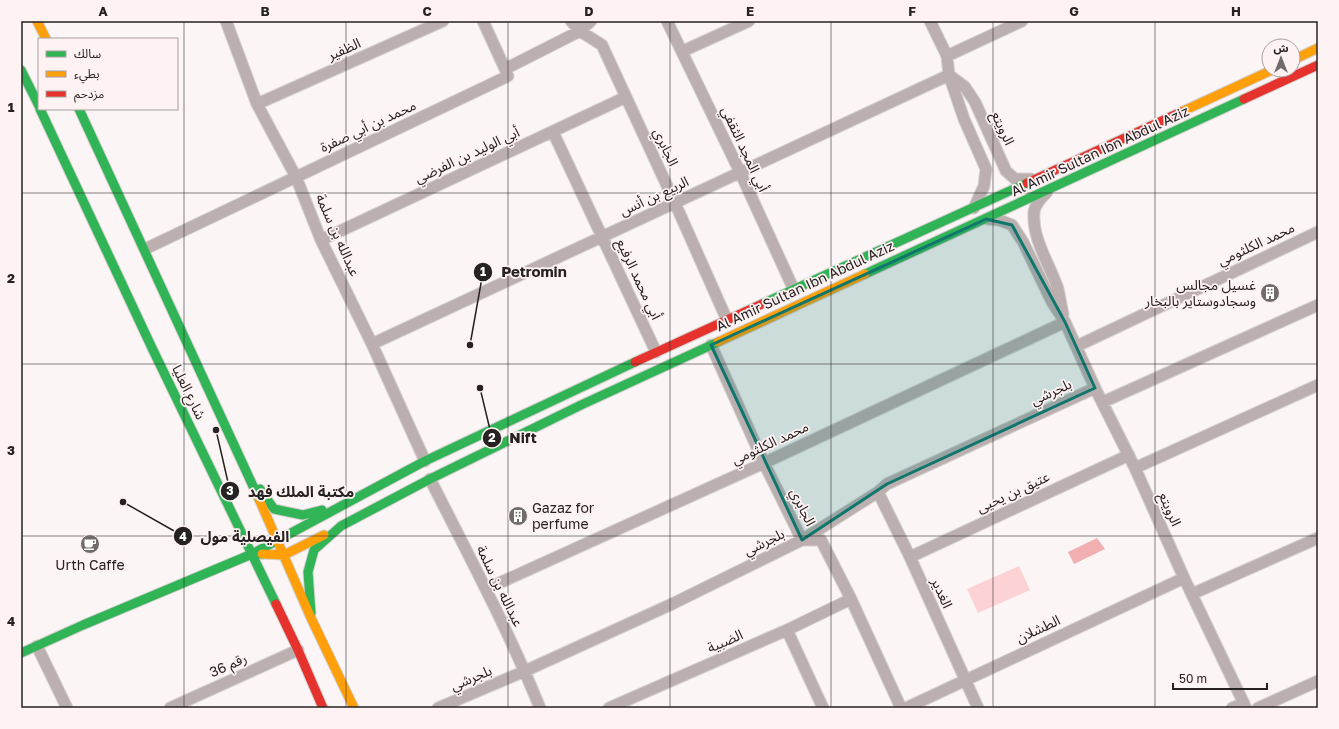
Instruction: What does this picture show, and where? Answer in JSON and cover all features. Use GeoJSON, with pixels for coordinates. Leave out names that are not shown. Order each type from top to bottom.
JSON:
{"type":"FeatureCollection","features":[{"type":"Feature","properties":{"kind":"street"},"geometry":{"type":"LineString","coordinates":[[37,21],[46,38]]}},
{"type":"Feature","properties":{"kind":"street","name":"عبدالله بن سلمة"},"geometry":{"type":"LineString","coordinates":[[226,21],[257,104],[296,177],[321,240],[372,344],[424,461]]}},
{"type":"Feature","properties":{"kind":"street","name":"الظفير"},"geometry":{"type":"LineString","coordinates":[[257,104],[443,21]]}},
{"type":"Feature","properties":{"kind":"street"},"geometry":{"type":"LineString","coordinates":[[483,21],[505,69]]}},
{"type":"Feature","properties":{"kind":"street","name":"الجابري"},"geometry":{"type":"LineString","coordinates":[[571,21],[580,31],[602,45],[727,320]]}},
{"type":"Feature","properties":{"kind":"street","name":"محمد بن أبي صفرة"},"geometry":{"type":"LineString","coordinates":[[144,249],[508,76],[505,69],[580,31],[591,21]]}},
{"type":"Feature","properties":{"kind":"street","name":"أبي المجد الثقفي"},"geometry":{"type":"LineString","coordinates":[[668,21],[794,290]]}},
{"type":"Feature","properties":{"kind":"street"},"geometry":{"type":"LineString","coordinates":[[683,51],[749,21]]}},
{"type":"Feature","properties":{"kind":"street"},"geometry":{"type":"LineString","coordinates":[[930,21],[947,56],[949,75],[964,119],[986,169],[984,186],[974,208]]}},
{"type":"Feature","properties":{"kind":"street"},"geometry":{"type":"LineString","coordinates":[[947,56],[1022,21]]}},
{"type":"Feature","properties":{"kind":"street"},"geometry":{"type":"LineString","coordinates":[[1301,56],[1318,48]]}},
{"type":"Feature","properties":{"kind":"street","name":"Al Amir Sultan Ibn Abdul Aziz"},"geometry":{"type":"LineString","coordinates":[[311,618],[308,572],[314,550],[341,526],[430,479],[581,405],[1318,65]]}},
{"type":"Feature","properties":{"kind":"street","name":"شارع العليا"},"geometry":{"type":"LineString","coordinates":[[21,70],[38,104]]}},
{"type":"Feature","properties":{"kind":"street","name":"الربيع بن أنس"},"geometry":{"type":"LineString","coordinates":[[372,344],[949,75]]}},
{"type":"Feature","properties":{"kind":"street","name":"الرويتع"},"geometry":{"type":"LineString","coordinates":[[949,75],[965,87],[975,102],[1006,171],[1015,179],[1035,179]]}},
{"type":"Feature","properties":{"kind":"street","name":"Al Amir Sultan Ibn Abdul Aziz"},"geometry":{"type":"LineString","coordinates":[[21,653],[83,625],[252,554],[424,461],[532,412],[656,352],[974,208],[1261,75]]}},
{"type":"Feature","properties":{"kind":"street","name":"أبي الوليد بن الفرضي"},"geometry":{"type":"LineString","coordinates":[[321,240],[626,97]]}},
{"type":"Feature","properties":{"kind":"street","name":"شارع العليا"},"geometry":{"type":"LineString","coordinates":[[41,110],[152,348],[298,650],[323,708]]}},
{"type":"Feature","properties":{"kind":"street","name":"شارع العليا"},"geometry":{"type":"LineString","coordinates":[[79,110],[246,469],[311,618],[354,708]]}},
{"type":"Feature","properties":{"kind":"street","name":"أبي محمد الرفيع"},"geometry":{"type":"LineString","coordinates":[[553,132],[656,352]]}},
{"type":"Feature","properties":{"kind":"street"},"geometry":{"type":"LineString","coordinates":[[1049,189],[1040,200],[1034,211],[1035,224],[1039,242],[1058,289],[1065,322]]}},
{"type":"Feature","properties":{"kind":"street"},"geometry":{"type":"LineString","coordinates":[[986,219],[999,220],[1012,226],[1023,242],[1052,302],[1065,322]]}},
{"type":"Feature","properties":{"kind":"street","name":"محمد الكلثومي"},"geometry":{"type":"LineString","coordinates":[[1076,346],[1318,232]]}},
{"type":"Feature","properties":{"kind":"street"},"geometry":{"type":"LineString","coordinates":[[1103,402],[1318,305]]}},
{"type":"Feature","properties":{"kind":"street","name":"الرويتع"},"geometry":{"type":"LineString","coordinates":[[1065,322],[1129,455],[1184,578],[1245,705]]}},
{"type":"Feature","properties":{"kind":"street","name":"محمد الكلثومي"},"geometry":{"type":"LineString","coordinates":[[486,589],[1065,322]]}},
{"type":"Feature","properties":{"kind":"street","name":"الجابري"},"geometry":{"type":"LineString","coordinates":[[711,344],[764,462],[802,540],[821,540],[851,599],[901,708]]}},
{"type":"Feature","properties":{"kind":"street"},"geometry":{"type":"LineString","coordinates":[[1135,468],[1318,385]]}},
{"type":"Feature","properties":{"kind":"street","name":"بلجرشي"},"geometry":{"type":"LineString","coordinates":[[438,708],[525,671],[672,604],[802,540],[878,492],[887,484],[1096,388]]}},
{"type":"Feature","properties":{"kind":"street","name":"عتيق بن يحيى"},"geometry":{"type":"LineString","coordinates":[[910,558],[1129,455]]}},
{"type":"Feature","properties":{"kind":"street","name":"Al Amir Sultan Ibn Abdul Aziz"},"geometry":{"type":"LineString","coordinates":[[246,469],[274,508],[303,515],[343,505]]}},
{"type":"Feature","properties":{"kind":"street","name":"عبدالله بن سلمة"},"geometry":{"type":"LineString","coordinates":[[430,479],[486,589],[525,671],[540,708]]}},
{"type":"Feature","properties":{"kind":"street","name":"الغدير"},"geometry":{"type":"LineString","coordinates":[[878,492],[910,558],[978,708]]}},
{"type":"Feature","properties":{"kind":"street"},"geometry":{"type":"LineString","coordinates":[[252,554],[284,555],[341,526]]}},
{"type":"Feature","properties":{"kind":"street"},"geometry":{"type":"LineString","coordinates":[[1192,594],[1318,538]]}},
{"type":"Feature","properties":{"kind":"street","name":"الطشلان"},"geometry":{"type":"LineString","coordinates":[[906,708],[1184,578]]}},
{"type":"Feature","properties":{"kind":"street","name":"الضبية"},"geometry":{"type":"LineString","coordinates":[[609,708],[787,630],[851,599]]}},
{"type":"Feature","properties":{"kind":"street"},"geometry":{"type":"LineString","coordinates":[[787,630],[824,708]]}},
{"type":"Feature","properties":{"kind":"street"},"geometry":{"type":"LineString","coordinates":[[38,646],[67,708]]}},
{"type":"Feature","properties":{"kind":"street","name":"رقم 36"},"geometry":{"type":"LineString","coordinates":[[170,708],[298,650]]}},
{"type":"Feature","properties":{"kind":"street"},"geometry":{"type":"LineString","coordinates":[[1258,708],[1318,681]]}},
{"type":"Feature","properties":{"kind":"street"},"geometry":{"type":"LineString","coordinates":[[1232,708],[1245,705]]}},
{"type":"Feature","properties":{"kind":"highlighted area"},"geometry":{"type":"Polygon","coordinates":[[[986,219],[1012,225],[1065,322],[1095,388],[887,484],[802,540],[711,345],[986,219]]]}},
{"type":"Feature","properties":{"kind":"shaded area"},"geometry":{"type":"Polygon","coordinates":[[[1097,538],[1105,549],[1074,564],[1068,552],[1097,538]]]}},
{"type":"Feature","properties":{"kind":"shaded area"},"geometry":{"type":"Polygon","coordinates":[[[1019,566],[1030,590],[978,613],[967,589],[1019,566]]]}},
{"type":"Feature","properties":{"kind":"traffic: fast"},"geometry":{"type":"LineString","coordinates":[[21,70],[38,104]]}},
{"type":"Feature","properties":{"kind":"traffic: fast"},"geometry":{"type":"LineString","coordinates":[[865,274],[1244,99]]}},
{"type":"Feature","properties":{"kind":"traffic: fast"},"geometry":{"type":"LineString","coordinates":[[40,110],[152,348],[276,604]]}},
{"type":"Feature","properties":{"kind":"traffic: fast"},"geometry":{"type":"LineString","coordinates":[[79,110],[259,499]]}},
{"type":"Feature","properties":{"kind":"traffic: fast"},"geometry":{"type":"LineString","coordinates":[[762,304],[1027,183]]}},
{"type":"Feature","properties":{"kind":"traffic: fast"},"geometry":{"type":"LineString","coordinates":[[311,613],[308,572],[314,550],[341,526],[430,479],[581,405],[718,342]]}},
{"type":"Feature","properties":{"kind":"traffic: fast"},"geometry":{"type":"LineString","coordinates":[[252,554],[425,461],[635,362]]}},
{"type":"Feature","properties":{"kind":"traffic: fast"},"geometry":{"type":"LineString","coordinates":[[260,489],[274,509],[303,515],[322,510]]}},
{"type":"Feature","properties":{"kind":"traffic: fast"},"geometry":{"type":"LineString","coordinates":[[21,653],[83,625],[252,554],[262,554]]}},
{"type":"Feature","properties":{"kind":"traffic: slow"},"geometry":{"type":"LineString","coordinates":[[37,21],[46,38]]}},
{"type":"Feature","properties":{"kind":"traffic: slow"},"geometry":{"type":"LineString","coordinates":[[1301,56],[1318,48]]}},
{"type":"Feature","properties":{"kind":"traffic: slow"},"geometry":{"type":"LineString","coordinates":[[1181,112],[1261,75]]}},
{"type":"Feature","properties":{"kind":"traffic: slow"},"geometry":{"type":"LineString","coordinates":[[718,342],[865,274]]}},
{"type":"Feature","properties":{"kind":"traffic: slow"},"geometry":{"type":"LineString","coordinates":[[259,499],[311,618],[354,708]]}},
{"type":"Feature","properties":{"kind":"traffic: slow"},"geometry":{"type":"LineString","coordinates":[[262,554],[284,555],[324,535]]}},
{"type":"Feature","properties":{"kind":"traffic: jam"},"geometry":{"type":"LineString","coordinates":[[1244,99],[1318,65]]}},
{"type":"Feature","properties":{"kind":"traffic: jam"},"geometry":{"type":"LineString","coordinates":[[1027,183],[1181,112]]}},
{"type":"Feature","properties":{"kind":"traffic: jam"},"geometry":{"type":"LineString","coordinates":[[635,362],[762,304]]}},
{"type":"Feature","properties":{"kind":"traffic: jam"},"geometry":{"type":"LineString","coordinates":[[276,604],[323,708]]}},
{"type":"Feature","properties":{"kind":"place","name":"غسيل مجالس وسجادوستاير بالبخار"},"geometry":{"type":"Point","coordinates":[1270,293]}},
{"type":"Feature","properties":{"kind":"place","name":"Petromin"},"geometry":{"type":"Point","coordinates":[470,345]}},
{"type":"Feature","properties":{"kind":"place","name":"Nift"},"geometry":{"type":"Point","coordinates":[480,388]}},
{"type":"Feature","properties":{"kind":"place","name":"مكتبة الملك فهد"},"geometry":{"type":"Point","coordinates":[216,430]}},
{"type":"Feature","properties":{"kind":"place","name":"الفيصلية مول"},"geometry":{"type":"Point","coordinates":[123,502]}},
{"type":"Feature","properties":{"kind":"place","name":"Gazaz for perfume"},"geometry":{"type":"Point","coordinates":[518,516]}},
{"type":"Feature","properties":{"kind":"place","name":"Urth Caffe"},"geometry":{"type":"Point","coordinates":[90,544]}}]}
